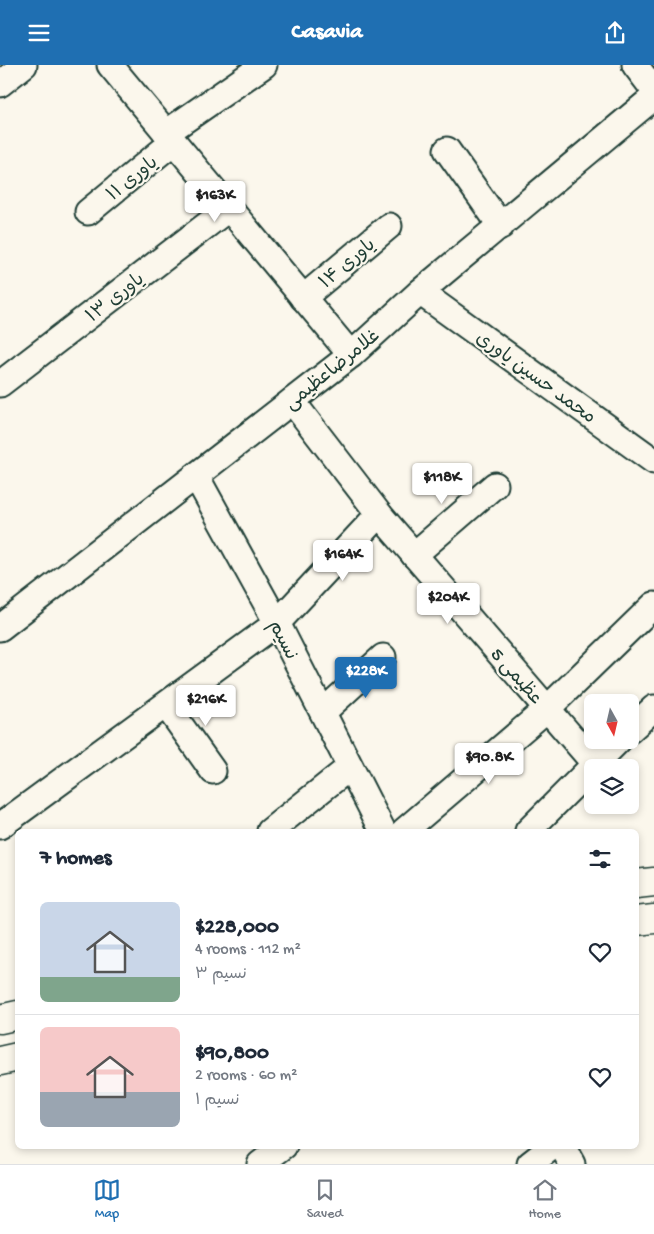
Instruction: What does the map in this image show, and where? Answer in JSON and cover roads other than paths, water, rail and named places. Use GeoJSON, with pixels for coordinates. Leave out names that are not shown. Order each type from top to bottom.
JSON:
{"type":"FeatureCollection","features":[{"type":"Feature","properties":{"kind":"main road"},"geometry":{"type":"LineString","coordinates":[[639,884],[654,882]]}},
{"type":"Feature","properties":{"kind":"main road"},"geometry":{"type":"LineString","coordinates":[[639,921],[654,919]]}},
{"type":"Feature","properties":{"kind":"street"},"geometry":{"type":"LineString","coordinates":[[0,84],[24,65]]}},
{"type":"Feature","properties":{"kind":"street"},"geometry":{"type":"LineString","coordinates":[[110,65],[350,355]]}},
{"type":"Feature","properties":{"kind":"street","name":"یاوری ۱۱"},"geometry":{"type":"LineString","coordinates":[[88,211],[170,137],[264,65]]}},
{"type":"Feature","properties":{"kind":"street"},"geometry":{"type":"LineString","coordinates":[[635,65],[654,90]]}},
{"type":"Feature","properties":{"kind":"street","name":"غلامرضاعظیمی"},"geometry":{"type":"LineString","coordinates":[[0,628],[350,355],[420,292],[654,97]]}},
{"type":"Feature","properties":{"kind":"street"},"geometry":{"type":"LineString","coordinates":[[447,149],[501,226]]}},
{"type":"Feature","properties":{"kind":"street","name":"یاوری ۱۳"},"geometry":{"type":"LineString","coordinates":[[0,384],[228,208]]}},
{"type":"Feature","properties":{"kind":"street","name":"یاوری ۱۴"},"geometry":{"type":"LineString","coordinates":[[303,298],[389,226]]}},
{"type":"Feature","properties":{"kind":"street","name":"محمد حسین یاوری"},"geometry":{"type":"LineString","coordinates":[[420,292],[654,461]]}},
{"type":"Feature","properties":{"kind":"street","name":"عظیمی 5"},"geometry":{"type":"LineString","coordinates":[[292,401],[379,514],[591,759]]}},
{"type":"Feature","properties":{"kind":"street","name":"نسیم"},"geometry":{"type":"LineString","coordinates":[[196,476],[278,623],[382,829]]}},
{"type":"Feature","properties":{"kind":"street"},"geometry":{"type":"LineString","coordinates":[[414,555],[495,485]]}},
{"type":"Feature","properties":{"kind":"street"},"geometry":{"type":"LineString","coordinates":[[0,826],[278,623],[379,514]]}},
{"type":"Feature","properties":{"kind":"street"},"geometry":{"type":"LineString","coordinates":[[406,829],[548,709],[654,605]]}},
{"type":"Feature","properties":{"kind":"street"},"geometry":{"type":"LineString","coordinates":[[323,712],[383,657]]}},
{"type":"Feature","properties":{"kind":"street"},"geometry":{"type":"LineString","coordinates":[[166,705],[213,771]]}},
{"type":"Feature","properties":{"kind":"street"},"geometry":{"type":"LineString","coordinates":[[639,722],[654,708]]}},
{"type":"Feature","properties":{"kind":"street"},"geometry":{"type":"LineString","coordinates":[[598,759],[609,749]]}},
{"type":"Feature","properties":{"kind":"street"},"geometry":{"type":"LineString","coordinates":[[272,829],[350,767]]}},
{"type":"Feature","properties":{"kind":"street"},"geometry":{"type":"LineString","coordinates":[[530,829],[584,773]]}},
{"type":"Feature","properties":{"kind":"street"},"geometry":{"type":"LineString","coordinates":[[260,1164],[280,1149]]}},
{"type":"Feature","properties":{"kind":"street"},"geometry":{"type":"LineString","coordinates":[[530,1164],[550,1149]]}},
{"type":"Feature","properties":{"kind":"street"},"geometry":{"type":"LineString","coordinates":[[564,1149],[572,1164]]}}]}
